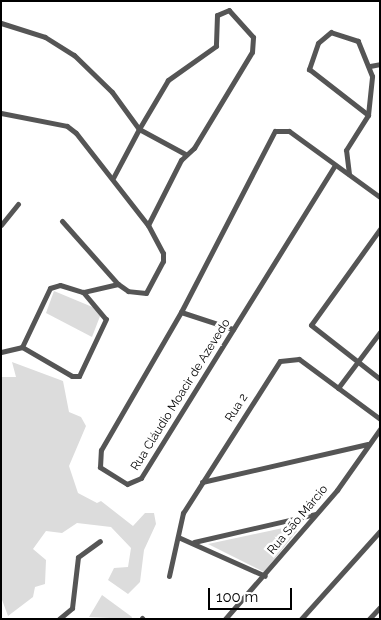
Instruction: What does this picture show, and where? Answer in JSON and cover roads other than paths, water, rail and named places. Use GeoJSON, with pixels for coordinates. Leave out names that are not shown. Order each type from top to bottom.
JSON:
{"type":"FeatureCollection","features":[{"type":"Feature","properties":{"kind":"street"},"geometry":{"type":"LineString","coordinates":[[113,178],[168,80],[216,46],[217,15],[229,10],[250,30],[252,52],[194,148],[185,154],[148,225]]}},
{"type":"Feature","properties":{"kind":"street"},"geometry":{"type":"LineString","coordinates":[[1,23],[45,37],[74,55],[102,81],[140,129],[185,154]]}},
{"type":"Feature","properties":{"kind":"street"},"geometry":{"type":"LineString","coordinates":[[350,175],[346,150],[368,115],[372,88],[370,66],[358,41],[336,31],[318,43],[309,63],[318,81],[368,115]]}},
{"type":"Feature","properties":{"kind":"street"},"geometry":{"type":"LineString","coordinates":[[370,66],[380,64]]}},
{"type":"Feature","properties":{"kind":"street"},"geometry":{"type":"LineString","coordinates":[[1,113],[67,126],[113,178],[148,225],[164,257],[151,288],[142,294],[118,284],[62,221]]}},
{"type":"Feature","properties":{"kind":"street","name":"Rua Cláudio Moacir de Azevedo"},"geometry":{"type":"LineString","coordinates":[[277,130],[289,131],[335,165],[141,478],[134,484],[120,482],[100,467],[98,457],[181,312],[272,135],[277,130]]}},
{"type":"Feature","properties":{"kind":"street"},"geometry":{"type":"LineString","coordinates":[[335,165],[380,198]]}},
{"type":"Feature","properties":{"kind":"street"},"geometry":{"type":"LineString","coordinates":[[1,225],[18,204]]}},
{"type":"Feature","properties":{"kind":"street"},"geometry":{"type":"LineString","coordinates":[[380,229],[312,325],[357,363],[380,379]]}},
{"type":"Feature","properties":{"kind":"street"},"geometry":{"type":"LineString","coordinates":[[22,347],[50,288],[60,286],[83,292],[118,284]]}},
{"type":"Feature","properties":{"kind":"street"},"geometry":{"type":"LineString","coordinates":[[1,352],[22,347],[72,376],[79,376],[106,319],[83,292]]}},
{"type":"Feature","properties":{"kind":"street"},"geometry":{"type":"LineString","coordinates":[[181,312],[233,329]]}},
{"type":"Feature","properties":{"kind":"street"},"geometry":{"type":"LineString","coordinates":[[338,388],[380,332]]}},
{"type":"Feature","properties":{"kind":"street","name":"Rua 2"},"geometry":{"type":"LineString","coordinates":[[169,576],[183,513],[280,361],[299,359],[380,419]]}},
{"type":"Feature","properties":{"kind":"street","name":"Rua São Márcio"},"geometry":{"type":"LineString","coordinates":[[225,619],[265,576],[380,430]]}},
{"type":"Feature","properties":{"kind":"street"},"geometry":{"type":"LineString","coordinates":[[202,482],[369,444]]}},
{"type":"Feature","properties":{"kind":"street"},"geometry":{"type":"LineString","coordinates":[[194,542],[315,514]]}},
{"type":"Feature","properties":{"kind":"street"},"geometry":{"type":"LineString","coordinates":[[301,619],[380,531]]}},
{"type":"Feature","properties":{"kind":"street"},"geometry":{"type":"LineString","coordinates":[[178,537],[194,542],[265,576]]}},
{"type":"Feature","properties":{"kind":"street"},"geometry":{"type":"LineString","coordinates":[[59,619],[72,608],[78,557],[100,541]]}},
{"type":"Feature","properties":{"kind":"street"},"geometry":{"type":"LineString","coordinates":[[370,619],[380,607]]}}]}
